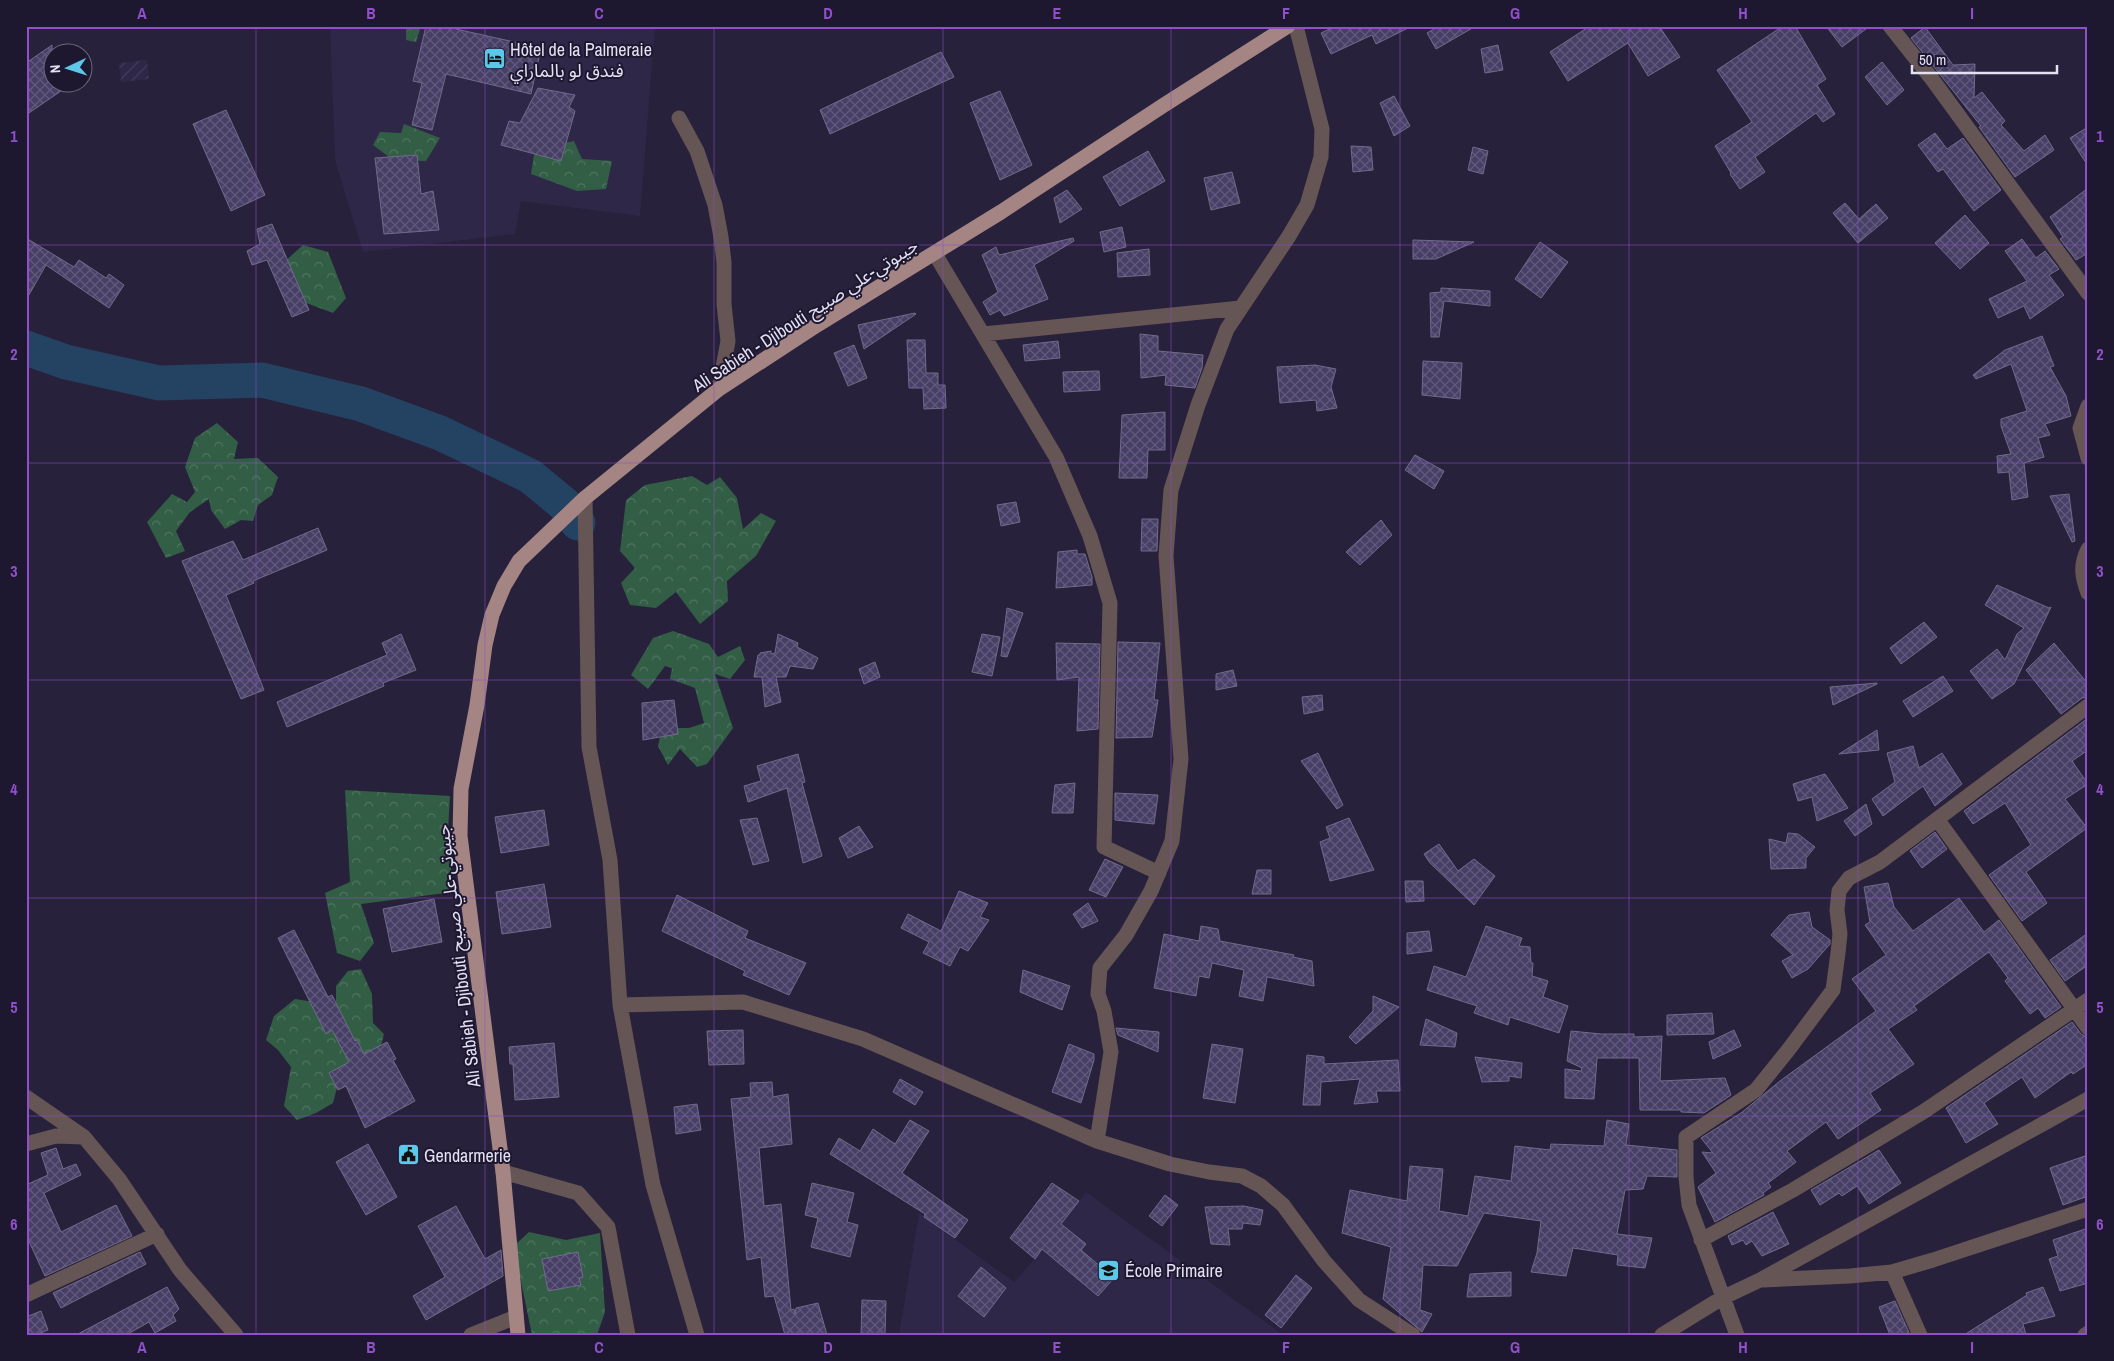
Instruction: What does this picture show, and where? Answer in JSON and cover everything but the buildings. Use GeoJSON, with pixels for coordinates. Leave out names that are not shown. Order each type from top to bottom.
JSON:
{"type":"FeatureCollection","features":[{"type":"Feature","properties":{"kind":"main road","name":"Ali Sabieh - Djibouti جيبوتي-علي صبيح"},"geometry":{"type":"LineString","coordinates":[[518,1335],[503,1172],[461,844],[460,812],[463,779],[485,645],[492,615],[504,586],[519,561],[585,498],[719,389],[935,254],[1288,26]]}},
{"type":"Feature","properties":{"kind":"street"},"geometry":{"type":"LineString","coordinates":[[1097,1141],[1111,1052],[1104,1011],[1098,994],[1100,968],[1126,935],[1151,892],[1172,841],[1181,759],[1166,556],[1171,490],[1198,405],[1226,329],[1289,236],[1307,204],[1321,156],[1322,129],[1318,108],[1296,26]]}},
{"type":"Feature","properties":{"kind":"street"},"geometry":{"type":"LineString","coordinates":[[1890,26],[1932,79],[2088,293]]}},
{"type":"Feature","properties":{"kind":"street"},"geometry":{"type":"LineString","coordinates":[[679,118],[697,151],[715,205],[721,237],[724,262],[724,304],[728,341],[719,389]]}},
{"type":"Feature","properties":{"kind":"street"},"geometry":{"type":"LineString","coordinates":[[935,254],[1056,457],[1090,536],[1110,603],[1104,847],[1159,873]]}},
{"type":"Feature","properties":{"kind":"street"},"geometry":{"type":"LineString","coordinates":[[984,334],[1240,308]]}},
{"type":"Feature","properties":{"kind":"street"},"geometry":{"type":"LineString","coordinates":[[2088,406],[2080,428],[2088,458]]}},
{"type":"Feature","properties":{"kind":"street"},"geometry":{"type":"LineString","coordinates":[[585,498],[589,747],[610,860],[620,1005],[653,1184],[696,1335]]}},
{"type":"Feature","properties":{"kind":"street"},"geometry":{"type":"LineString","coordinates":[[2088,549],[2082,560],[2082,576],[2088,593]]}},
{"type":"Feature","properties":{"kind":"street"},"geometry":{"type":"LineString","coordinates":[[1737,1335],[1701,1240],[1688,1196],[1686,1137],[1756,1090],[1833,990],[1839,944],[1837,910],[1839,891],[1849,878],[1880,862],[2088,706]]}},
{"type":"Feature","properties":{"kind":"street"},"geometry":{"type":"LineString","coordinates":[[1937,819],[2073,1010],[2088,1028]]}},
{"type":"Feature","properties":{"kind":"street"},"geometry":{"type":"LineString","coordinates":[[1701,1240],[1793,1190],[1922,1112],[2088,1000]]}},
{"type":"Feature","properties":{"kind":"street"},"geometry":{"type":"LineString","coordinates":[[620,1005],[743,1002],[863,1039],[1097,1141],[1170,1164],[1242,1176],[1262,1186],[1283,1205],[1324,1261],[1359,1300],[1413,1335]]}},
{"type":"Feature","properties":{"kind":"street"},"geometry":{"type":"LineString","coordinates":[[26,1097],[84,1137],[119,1179],[180,1270],[236,1335]]}},
{"type":"Feature","properties":{"kind":"street"},"geometry":{"type":"LineString","coordinates":[[1662,1335],[1722,1298],[1760,1280],[2088,1099]]}},
{"type":"Feature","properties":{"kind":"street"},"geometry":{"type":"LineString","coordinates":[[26,1144],[56,1136],[84,1137]]}},
{"type":"Feature","properties":{"kind":"street"},"geometry":{"type":"LineString","coordinates":[[503,1172],[578,1193],[608,1227],[628,1335]]}},
{"type":"Feature","properties":{"kind":"street"},"geometry":{"type":"LineString","coordinates":[[1760,1280],[1892,1272],[2088,1209]]}},
{"type":"Feature","properties":{"kind":"street"},"geometry":{"type":"LineString","coordinates":[[26,1295],[157,1234]]}},
{"type":"Feature","properties":{"kind":"street"},"geometry":{"type":"LineString","coordinates":[[1892,1272],[1920,1335]]}},
{"type":"Feature","properties":{"kind":"street"},"geometry":{"type":"LineString","coordinates":[[471,1335],[516,1317]]}},
{"type":"Feature","properties":{"kind":"shaded area"},"geometry":{"type":"Polygon","coordinates":[[[330,26],[655,26],[640,216],[521,201],[515,234],[363,252],[335,160],[330,26]]]}},
{"type":"Feature","properties":{"kind":"shaded area"},"geometry":{"type":"Polygon","coordinates":[[[147,60],[149,79],[121,82],[119,63],[147,60]]]}},
{"type":"Feature","properties":{"kind":"shaded area","name":"École Primaire"},"geometry":{"type":"Polygon","coordinates":[[[1086,1192],[1283,1335],[899,1335],[919,1213],[1014,1282],[1035,1259],[1086,1192]]]}},
{"type":"Feature","properties":{"kind":"green space"},"geometry":{"type":"Polygon","coordinates":[[[406,26],[421,26],[416,42],[406,40],[406,26]]]}},
{"type":"Feature","properties":{"kind":"green space"},"geometry":{"type":"Polygon","coordinates":[[[404,124],[440,138],[426,161],[393,160],[373,145],[380,132],[401,133],[404,124]]]}},
{"type":"Feature","properties":{"kind":"green space"},"geometry":{"type":"Polygon","coordinates":[[[574,141],[582,159],[612,161],[606,189],[577,191],[531,174],[535,149],[574,141]]]}},
{"type":"Feature","properties":{"kind":"green space"},"geometry":{"type":"Polygon","coordinates":[[[303,245],[328,252],[346,298],[333,313],[293,298],[281,265],[303,245]]]}},
{"type":"Feature","properties":{"kind":"green space"},"geometry":{"type":"Polygon","coordinates":[[[217,423],[238,442],[234,459],[258,458],[278,477],[272,495],[258,505],[253,521],[241,520],[225,529],[211,510],[209,499],[190,512],[176,531],[185,551],[166,558],[147,522],[172,494],[187,502],[195,492],[185,467],[195,438],[217,423]]]}},
{"type":"Feature","properties":{"kind":"green space"},"geometry":{"type":"Polygon","coordinates":[[[692,476],[707,485],[720,477],[737,498],[743,529],[761,513],[776,521],[756,556],[727,581],[728,601],[700,624],[676,592],[656,608],[630,605],[621,583],[635,568],[620,551],[626,500],[645,485],[692,476]]]}},
{"type":"Feature","properties":{"kind":"green space"},"geometry":{"type":"Polygon","coordinates":[[[673,631],[709,644],[718,657],[740,646],[745,660],[730,679],[715,674],[733,728],[707,764],[697,767],[680,749],[668,765],[658,746],[662,728],[689,728],[704,723],[695,688],[670,679],[672,668],[665,666],[648,689],[631,675],[653,638],[673,631]]]}},
{"type":"Feature","properties":{"kind":"green space"},"geometry":{"type":"Polygon","coordinates":[[[345,790],[450,796],[448,831],[453,892],[361,904],[374,943],[360,961],[337,953],[325,893],[350,882],[345,790]]]}},
{"type":"Feature","properties":{"kind":"green space"},"geometry":{"type":"Polygon","coordinates":[[[361,969],[372,994],[373,1023],[384,1034],[380,1050],[341,1072],[333,1103],[316,1113],[297,1120],[284,1106],[291,1067],[278,1050],[266,1040],[274,1016],[295,999],[314,1002],[336,1022],[336,986],[348,971],[361,969]]]}},
{"type":"Feature","properties":{"kind":"green space"},"geometry":{"type":"Polygon","coordinates":[[[529,1232],[566,1240],[600,1233],[605,1312],[597,1335],[532,1335],[519,1272],[516,1244],[529,1232]]]}},
{"type":"Feature","properties":{"kind":"waterway"},"geometry":{"type":"LineString","coordinates":[[26,348],[66,362],[159,383],[262,380],[361,404],[440,433],[530,476],[564,504],[578,523]]}},
{"type":"Feature","properties":{"kind":"place","name":"Hôtel de la Palmeraie فندق لو بالماراي"},"geometry":{"type":"Point","coordinates":[494,59]}},
{"type":"Feature","properties":{"kind":"place","name":"Gendarmerie"},"geometry":{"type":"Point","coordinates":[408,1155]}},
{"type":"Feature","properties":{"kind":"place","name":"École Primaire"},"geometry":{"type":"Point","coordinates":[1109,1270]}}]}
